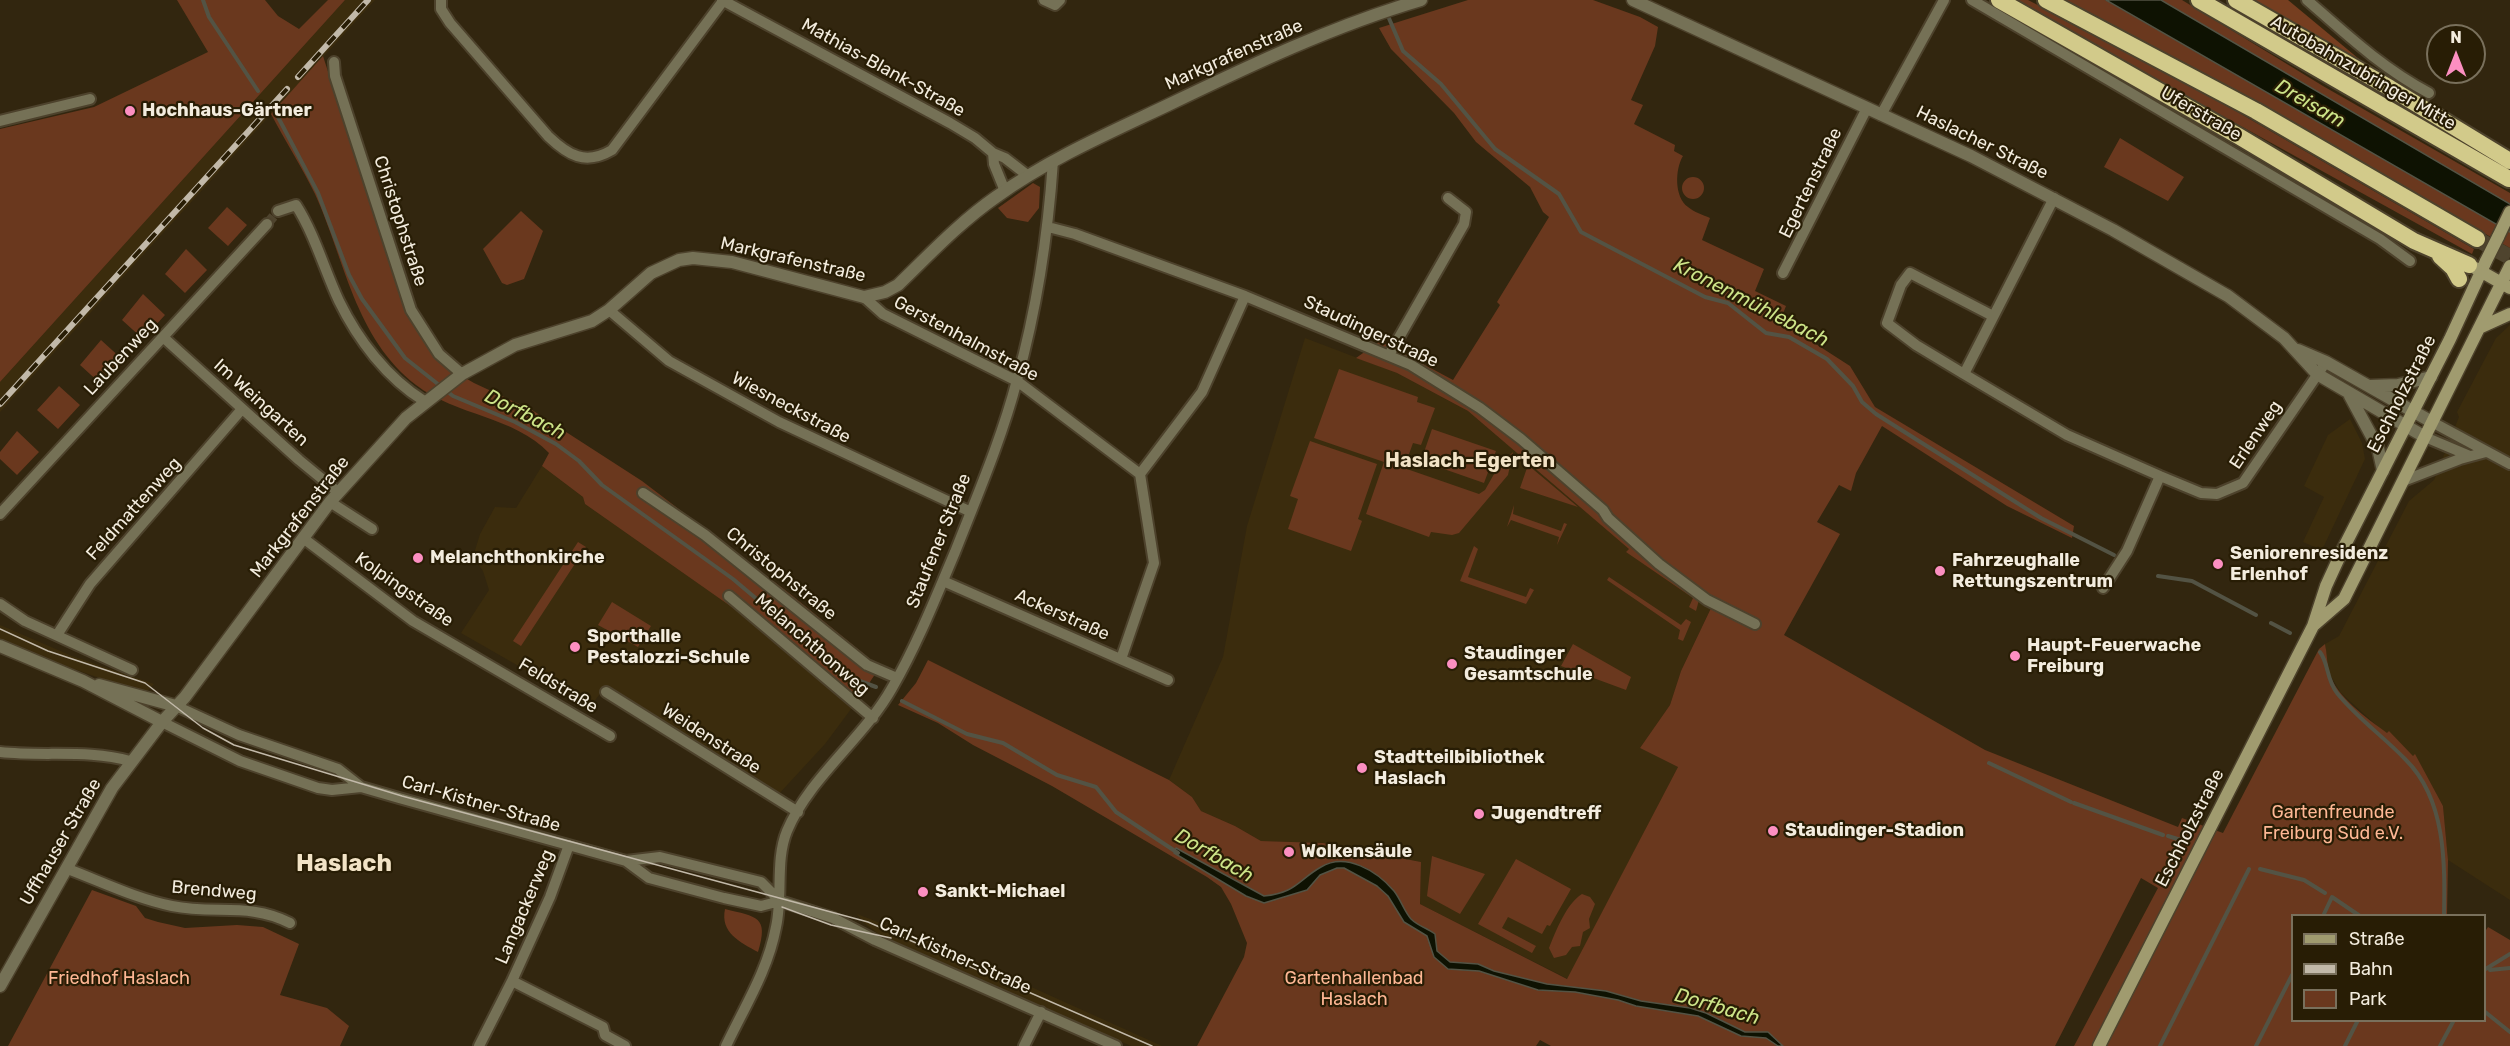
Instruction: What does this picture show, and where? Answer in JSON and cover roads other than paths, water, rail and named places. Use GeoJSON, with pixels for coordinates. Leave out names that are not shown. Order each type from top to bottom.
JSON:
{"type":"FeatureCollection","features":[{"type":"Feature","properties":{"kind":"highway"},"geometry":{"type":"LineString","coordinates":[[1999,0],[2435,251],[2478,266]]}},
{"type":"Feature","properties":{"kind":"highway"},"geometry":{"type":"LineString","coordinates":[[2046,0],[2256,111],[2477,239]]}},
{"type":"Feature","properties":{"kind":"highway","name":"Autobahnzubringer Mitte"},"geometry":{"type":"LineString","coordinates":[[2199,0],[2509,178]]}},
{"type":"Feature","properties":{"kind":"highway"},"geometry":{"type":"LineString","coordinates":[[2236,0],[2390,88],[2510,161]]}},
{"type":"Feature","properties":{"kind":"highway"},"geometry":{"type":"LineString","coordinates":[[2478,142],[2510,145]]}},
{"type":"Feature","properties":{"kind":"highway"},"geometry":{"type":"LineString","coordinates":[[2435,251],[2453,268],[2458,279]]}},
{"type":"Feature","properties":{"kind":"main road","name":"Eschholzstraße"},"geometry":{"type":"LineString","coordinates":[[2098,1046],[2313,626],[2331,576],[2466,304],[2478,266],[2510,212]]}},
{"type":"Feature","properties":{"kind":"main road"},"geometry":{"type":"LineString","coordinates":[[2478,266],[2507,277]]}},
{"type":"Feature","properties":{"kind":"main road","name":"Eschholzstraße"},"geometry":{"type":"LineString","coordinates":[[2313,626],[2344,598],[2479,328],[2507,277]]}},
{"type":"Feature","properties":{"kind":"main road"},"geometry":{"type":"LineString","coordinates":[[2458,279],[2466,304]]}},
{"type":"Feature","properties":{"kind":"main road"},"geometry":{"type":"LineString","coordinates":[[2479,328],[2510,314]]}},
{"type":"Feature","properties":{"kind":"street"},"geometry":{"type":"LineString","coordinates":[[441,0],[441,9],[450,23],[548,136],[565,152],[583,159],[600,157],[612,150],[723,0]]}},
{"type":"Feature","properties":{"kind":"street","name":"Mathias-Blank-Straße"},"geometry":{"type":"LineString","coordinates":[[723,0],[950,123],[975,138],[993,153],[1005,158],[1027,176]]}},
{"type":"Feature","properties":{"kind":"street"},"geometry":{"type":"LineString","coordinates":[[1044,0],[1055,5],[1060,0]]}},
{"type":"Feature","properties":{"kind":"street","name":"Markgrafenstraße"},"geometry":{"type":"LineString","coordinates":[[162,722],[338,492],[424,401],[462,374],[515,345],[592,321],[664,265],[693,258],[732,262],[864,297],[885,292],[898,285],[964,222],[1005,191],[1086,143],[1296,45],[1421,0]]}},
{"type":"Feature","properties":{"kind":"street","name":"Haslacher Straße"},"geometry":{"type":"LineString","coordinates":[[1634,0],[2054,198],[2211,286],[2297,350],[2317,374],[2349,395],[2405,427],[2470,456]]}},
{"type":"Feature","properties":{"kind":"street"},"geometry":{"type":"LineString","coordinates":[[1881,115],[1944,0]]}},
{"type":"Feature","properties":{"kind":"street","name":"Uferstraße"},"geometry":{"type":"LineString","coordinates":[[1972,0],[2380,238],[2410,261]]}},
{"type":"Feature","properties":{"kind":"street"},"geometry":{"type":"LineString","coordinates":[[2307,0],[2395,75],[2429,93]]}},
{"type":"Feature","properties":{"kind":"street","name":"Christophstraße"},"geometry":{"type":"LineString","coordinates":[[334,62],[335,76],[411,310],[439,354],[462,374]]}},
{"type":"Feature","properties":{"kind":"street"},"geometry":{"type":"LineString","coordinates":[[0,121],[90,99]]}},
{"type":"Feature","properties":{"kind":"street","name":"Egertenstraße"},"geometry":{"type":"LineString","coordinates":[[1784,273],[1867,108]]}},
{"type":"Feature","properties":{"kind":"street"},"geometry":{"type":"LineString","coordinates":[[993,153],[994,164],[1005,191]]}},
{"type":"Feature","properties":{"kind":"street","name":"Staufener Straße"},"geometry":{"type":"LineString","coordinates":[[726,1046],[765,970],[776,931],[785,838],[798,812],[873,718],[895,683],[943,581],[971,512],[1017,381],[1036,297],[1048,227],[1053,161]]}},
{"type":"Feature","properties":{"kind":"street"},"geometry":{"type":"LineString","coordinates":[[1389,355],[1464,224],[1466,212],[1448,198]]}},
{"type":"Feature","properties":{"kind":"street"},"geometry":{"type":"LineString","coordinates":[[1964,374],[2054,198]]}},
{"type":"Feature","properties":{"kind":"street"},"geometry":{"type":"LineString","coordinates":[[279,211],[296,205],[310,227],[340,302],[364,342],[384,369],[424,401]]}},
{"type":"Feature","properties":{"kind":"street","name":"Laubenweg"},"geometry":{"type":"LineString","coordinates":[[0,514],[267,224]]}},
{"type":"Feature","properties":{"kind":"street","name":"Staudingerstraße"},"geometry":{"type":"LineString","coordinates":[[1048,227],[1075,234],[1245,296],[1389,355],[1480,408],[1532,447],[1659,564],[1707,600],[1755,624]]}},
{"type":"Feature","properties":{"kind":"street","name":"Erlenweg"},"geometry":{"type":"LineString","coordinates":[[1993,316],[1910,273],[1901,285],[1887,323],[1916,345],[2067,435],[2201,492],[2217,494],[2243,483],[2326,362]]}},
{"type":"Feature","properties":{"kind":"street"},"geometry":{"type":"LineString","coordinates":[[1121,659],[1154,562],[1140,474],[1202,392],[1245,296]]}},
{"type":"Feature","properties":{"kind":"street","name":"Gerstenhalmstraße"},"geometry":{"type":"LineString","coordinates":[[864,297],[883,314],[1017,381],[1140,474]]}},
{"type":"Feature","properties":{"kind":"street","name":"Wiesneckstraße"},"geometry":{"type":"LineString","coordinates":[[609,310],[669,361],[779,422],[971,512]]}},
{"type":"Feature","properties":{"kind":"street","name":"Im Weingarten"},"geometry":{"type":"LineString","coordinates":[[163,337],[242,410],[338,492]]}},
{"type":"Feature","properties":{"kind":"street","name":"Haslacher Straße"},"geometry":{"type":"LineString","coordinates":[[2297,350],[2326,362],[2510,464]]}},
{"type":"Feature","properties":{"kind":"street"},"geometry":{"type":"LineString","coordinates":[[2368,386],[2398,386],[2431,377]]}},
{"type":"Feature","properties":{"kind":"street"},"geometry":{"type":"LineString","coordinates":[[2349,395],[2378,448],[2383,471]]}},
{"type":"Feature","properties":{"kind":"street","name":"Feldmattenweg"},"geometry":{"type":"LineString","coordinates":[[57,635],[90,584],[242,410]]}},
{"type":"Feature","properties":{"kind":"street"},"geometry":{"type":"LineString","coordinates":[[2403,481],[2486,452]]}},
{"type":"Feature","properties":{"kind":"street"},"geometry":{"type":"LineString","coordinates":[[2103,588],[2127,551],[2160,476]]}},
{"type":"Feature","properties":{"kind":"street","name":"Christophstraße"},"geometry":{"type":"LineString","coordinates":[[643,493],[705,535],[867,665],[895,683]]}},
{"type":"Feature","properties":{"kind":"street"},"geometry":{"type":"LineString","coordinates":[[330,502],[372,529]]}},
{"type":"Feature","properties":{"kind":"street","name":"Kolpingstraße"},"geometry":{"type":"LineString","coordinates":[[303,538],[413,621],[488,664]]}},
{"type":"Feature","properties":{"kind":"street","name":"Ackerstraße"},"geometry":{"type":"LineString","coordinates":[[943,581],[1168,680]]}},
{"type":"Feature","properties":{"kind":"street","name":"Melanchthonweg"},"geometry":{"type":"LineString","coordinates":[[729,596],[873,718]]}},
{"type":"Feature","properties":{"kind":"street"},"geometry":{"type":"LineString","coordinates":[[0,604],[25,621],[132,670]]}},
{"type":"Feature","properties":{"kind":"street"},"geometry":{"type":"LineString","coordinates":[[0,646],[82,681],[162,722]]}},
{"type":"Feature","properties":{"kind":"street","name":"Feldstraße"},"geometry":{"type":"LineString","coordinates":[[488,664],[610,736]]}},
{"type":"Feature","properties":{"kind":"street"},"geometry":{"type":"LineString","coordinates":[[82,681],[176,706]]}},
{"type":"Feature","properties":{"kind":"street","name":"Weidenstraße"},"geometry":{"type":"LineString","coordinates":[[606,692],[798,812]]}},
{"type":"Feature","properties":{"kind":"street","name":"Carl-Kistner-Straße"},"geometry":{"type":"LineString","coordinates":[[176,706],[239,735],[338,770],[361,787],[626,861],[650,878],[761,906],[780,901]]}},
{"type":"Feature","properties":{"kind":"street","name":"Carl-Kistner-Straße"},"geometry":{"type":"LineString","coordinates":[[162,722],[240,761],[318,788],[332,790],[361,787]]}},
{"type":"Feature","properties":{"kind":"street","name":"Uffhauser Straße"},"geometry":{"type":"LineString","coordinates":[[0,986],[112,788],[130,761],[162,722]]}},
{"type":"Feature","properties":{"kind":"street"},"geometry":{"type":"LineString","coordinates":[[0,752],[25,755],[94,755],[130,761]]}},
{"type":"Feature","properties":{"kind":"street","name":"Langackerweg"},"geometry":{"type":"LineString","coordinates":[[478,1046],[512,981],[550,897],[569,846]]}},
{"type":"Feature","properties":{"kind":"street","name":"Carl-Kistner-Straße"},"geometry":{"type":"LineString","coordinates":[[626,861],[660,857],[761,882],[780,901],[833,918],[875,940],[1116,1046]]}},
{"type":"Feature","properties":{"kind":"street","name":"Brendweg"},"geometry":{"type":"LineString","coordinates":[[68,868],[165,904],[193,909],[247,909],[272,914],[290,923]]}},
{"type":"Feature","properties":{"kind":"street","name":"Langackerweg"},"geometry":{"type":"LineString","coordinates":[[512,981],[603,1027],[605,1035],[625,1046]]}},
{"type":"Feature","properties":{"kind":"street"},"geometry":{"type":"LineString","coordinates":[[1024,1046],[1041,1012]]}},
{"type":"Feature","properties":{"kind":"water","name":"Dreisam"},"geometry":{"type":"Polygon","coordinates":[[[2106,0],[2161,0],[2510,204],[2510,232],[2106,0]]]}},
{"type":"Feature","properties":{"kind":"water"},"geometry":{"type":"Polygon","coordinates":[[[1176,848],[1264,896],[1290,889],[1313,872],[1331,863],[1351,863],[1370,871],[1387,884],[1411,919],[1435,934],[1437,951],[1450,962],[1478,964],[1494,971],[1547,984],[1606,991],[1641,1001],[1690,1008],[1706,1013],[1745,1032],[1768,1032],[1783,1046],[1778,1046],[1766,1038],[1741,1036],[1698,1016],[1636,1006],[1618,1000],[1575,992],[1538,990],[1479,971],[1448,969],[1434,957],[1427,936],[1404,922],[1388,896],[1377,886],[1344,868],[1337,868],[1320,875],[1307,890],[1264,903],[1246,896],[1174,853],[1176,848]]]}},
{"type":"Feature","properties":{"kind":"waterway","name":"Dorfbach"},"geometry":{"type":"LineString","coordinates":[[203,0],[209,17],[258,91]]}},
{"type":"Feature","properties":{"kind":"waterway","name":"Kronenmühlebach"},"geometry":{"type":"LineString","coordinates":[[1388,16],[1403,51],[1441,84],[1495,149],[1559,194],[1581,232],[1705,297],[1728,303],[1766,333],[1789,337],[1827,359],[1853,386],[1862,402],[1876,414],[2041,518],[2114,555]]}},
{"type":"Feature","properties":{"kind":"waterway","name":"Dorfbach"},"geometry":{"type":"LineString","coordinates":[[278,117],[318,193],[349,275],[362,299],[405,358],[453,396],[515,422],[556,444],[579,461],[602,485],[733,579],[849,677],[876,687]]}},
{"type":"Feature","properties":{"kind":"waterway","name":"Kronenmühlebach"},"geometry":{"type":"LineString","coordinates":[[2158,576],[2192,581],[2256,615]]}},
{"type":"Feature","properties":{"kind":"waterway","name":"Kronenmühlebach"},"geometry":{"type":"LineString","coordinates":[[2271,623],[2290,633]]}},
{"type":"Feature","properties":{"kind":"waterway","name":"Kronenmühlebach"},"geometry":{"type":"LineString","coordinates":[[2320,652],[2337,693],[2406,760],[2419,776],[2429,794],[2436,813],[2443,854],[2444,914]]}},
{"type":"Feature","properties":{"kind":"waterway","name":"Dorfbach"},"geometry":{"type":"LineString","coordinates":[[902,701],[967,734],[1003,743],[1057,775],[1096,787],[1116,812],[1178,853]]}},
{"type":"Feature","properties":{"kind":"waterway"},"geometry":{"type":"LineString","coordinates":[[1989,763],[2071,802]]}},
{"type":"Feature","properties":{"kind":"waterway"},"geometry":{"type":"LineString","coordinates":[[2074,803],[2163,835]]}},
{"type":"Feature","properties":{"kind":"waterway"},"geometry":{"type":"LineString","coordinates":[[2168,836],[2184,841]]}},
{"type":"Feature","properties":{"kind":"waterway"},"geometry":{"type":"LineString","coordinates":[[2160,1046],[2249,869]]}},
{"type":"Feature","properties":{"kind":"waterway"},"geometry":{"type":"LineString","coordinates":[[2260,869],[2304,880],[2325,893]]}},
{"type":"Feature","properties":{"kind":"waterway"},"geometry":{"type":"LineString","coordinates":[[2324,914],[2332,897],[2357,914]]}},
{"type":"Feature","properties":{"kind":"waterway","name":"Kronenmühlebach"},"geometry":{"type":"LineString","coordinates":[[2486,969],[2510,954]]}},
{"type":"Feature","properties":{"kind":"waterway","name":"Kronenmühlebach"},"geometry":{"type":"LineString","coordinates":[[2490,970],[2510,968]]}},
{"type":"Feature","properties":{"kind":"waterway"},"geometry":{"type":"LineString","coordinates":[[2256,1046],[2291,977]]}},
{"type":"Feature","properties":{"kind":"waterway"},"geometry":{"type":"LineString","coordinates":[[2486,1013],[2510,1032]]}},
{"type":"Feature","properties":{"kind":"waterway"},"geometry":{"type":"LineString","coordinates":[[2345,1046],[2357,1022]]}},
{"type":"Feature","properties":{"kind":"waterway"},"geometry":{"type":"LineString","coordinates":[[2440,1046],[2453,1022]]}},
{"type":"Feature","properties":{"kind":"tunnel"},"geometry":{"type":"LineString","coordinates":[[267,224],[278,211]]}},
{"type":"Feature","properties":{"kind":"tunnel"},"geometry":{"type":"LineString","coordinates":[[2477,239],[2510,257]]}},
{"type":"Feature","properties":{"kind":"tram line"},"geometry":{"type":"LineString","coordinates":[[0,629],[48,651],[145,683],[203,728],[234,745],[402,796],[868,922],[1152,1046]]}},
{"type":"Feature","properties":{"kind":"tram line"},"geometry":{"type":"LineString","coordinates":[[782,907],[831,925],[891,938]]}},
{"type":"Feature","properties":{"kind":"railway"},"geometry":{"type":"LineString","coordinates":[[298,77],[368,0]]}},
{"type":"Feature","properties":{"kind":"railway"},"geometry":{"type":"LineString","coordinates":[[0,404],[287,89]]}},
{"type":"Feature","properties":{"kind":"place","name":"Hochhaus-Gärtner"},"geometry":{"type":"Point","coordinates":[130,111]}},
{"type":"Feature","properties":{"kind":"place","name":"Melanchthonkirche"},"geometry":{"type":"Point","coordinates":[418,558]}},
{"type":"Feature","properties":{"kind":"place","name":"Seniorenresidenz Erlenhof"},"geometry":{"type":"Point","coordinates":[2218,564]}},
{"type":"Feature","properties":{"kind":"place","name":"Fahrzeughalle Rettungszentrum"},"geometry":{"type":"Point","coordinates":[1940,571]}},
{"type":"Feature","properties":{"kind":"place","name":"Sporthalle Pestalozzi-Schule"},"geometry":{"type":"Point","coordinates":[575,647]}},
{"type":"Feature","properties":{"kind":"place","name":"Haupt-Feuerwache Freiburg"},"geometry":{"type":"Point","coordinates":[2015,656]}},
{"type":"Feature","properties":{"kind":"place","name":"Staudinger Gesamtschule"},"geometry":{"type":"Point","coordinates":[1452,664]}},
{"type":"Feature","properties":{"kind":"place","name":"Stadtteilbibliothek Haslach"},"geometry":{"type":"Point","coordinates":[1362,768]}},
{"type":"Feature","properties":{"kind":"place","name":"Jugendtreff"},"geometry":{"type":"Point","coordinates":[1479,814]}},
{"type":"Feature","properties":{"kind":"place","name":"Staudinger-Stadion"},"geometry":{"type":"Point","coordinates":[1773,831]}},
{"type":"Feature","properties":{"kind":"place","name":"Wolkensäule"},"geometry":{"type":"Point","coordinates":[1289,852]}},
{"type":"Feature","properties":{"kind":"place","name":"Sankt-Michael"},"geometry":{"type":"Point","coordinates":[923,892]}},
{"type":"Feature","properties":{"kind":"district","name":"Haslach-Egerten"},"geometry":{"type":"Point","coordinates":[1470,461]}},
{"type":"Feature","properties":{"kind":"district","name":"Haslach"},"geometry":{"type":"Point","coordinates":[344,864]}},
{"type":"Feature","properties":{"kind":"park label","name":"Gartenfreunde Freiburg Süd e.V."},"geometry":{"type":"Point","coordinates":[2333,823]}},
{"type":"Feature","properties":{"kind":"park label","name":"Friedhof Haslach"},"geometry":{"type":"Point","coordinates":[119,979]}},
{"type":"Feature","properties":{"kind":"park label","name":"Gartenhallenbad Haslach"},"geometry":{"type":"Point","coordinates":[1354,989]}}]}
